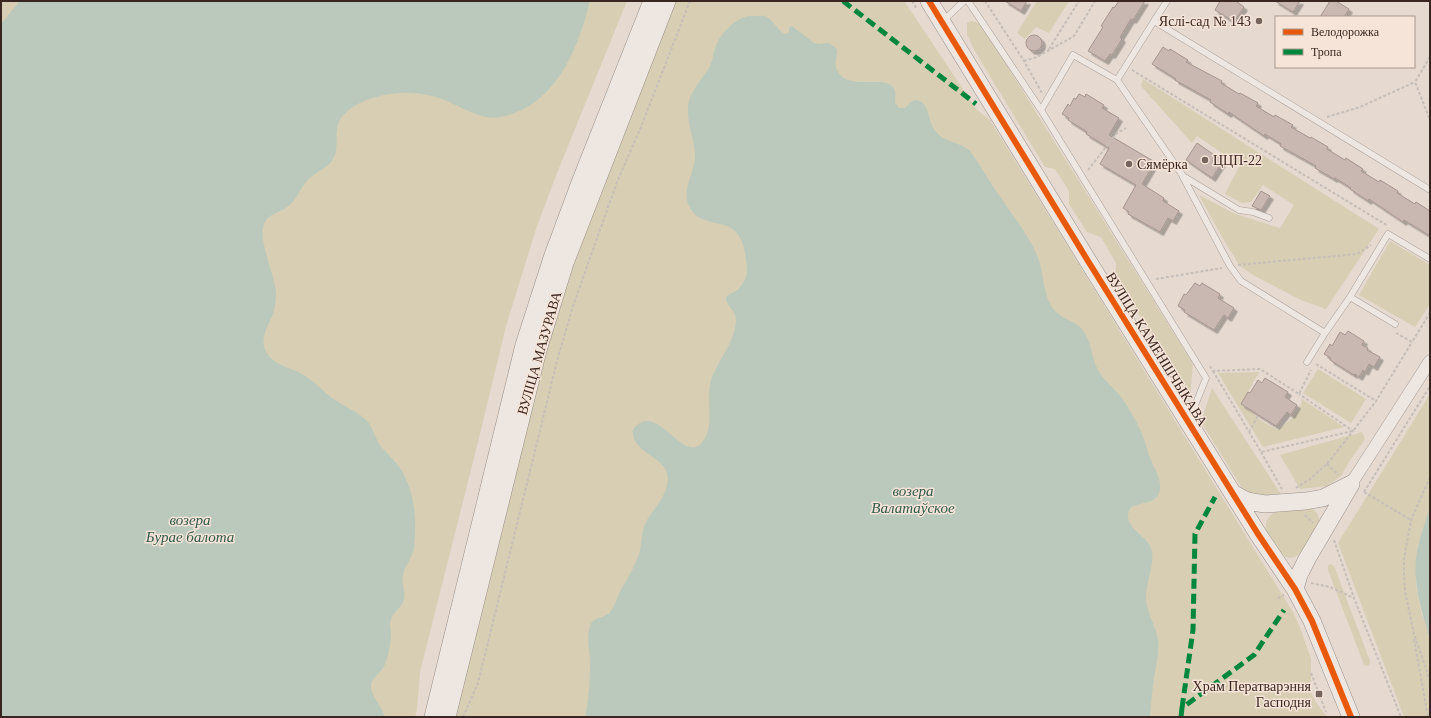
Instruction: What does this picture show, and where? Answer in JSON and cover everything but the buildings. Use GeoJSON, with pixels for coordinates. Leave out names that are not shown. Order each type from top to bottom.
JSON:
{"type":"FeatureCollection","features":[{"type":"Feature","properties":{"kind":"main road","name":"ВУЛІЦА МАЗУРАВА"},"geometry":{"type":"LineString","coordinates":[[438,716],[524,345],[552,258],[584,172],[652,1]]}},
{"type":"Feature","properties":{"kind":"main road","name":"ВУЛІЦА МАЗУРАВА"},"geometry":{"type":"LineString","coordinates":[[438,716],[538,350],[565,263],[667,1]]}},
{"type":"Feature","properties":{"kind":"main road","name":"ВУЛІЦА КАМЕНШЧЫКАВА"},"geometry":{"type":"LineString","coordinates":[[928,1],[1258,534],[1276,561],[1302,586],[1312,621],[1351,717]]}},
{"type":"Feature","properties":{"kind":"main road"},"geometry":{"type":"LineString","coordinates":[[1303,506],[1323,498],[1348,482]]}},
{"type":"Feature","properties":{"kind":"main road"},"geometry":{"type":"LineString","coordinates":[[1302,586],[1299,575],[1307,559],[1327,530],[1348,482]]}},
{"type":"Feature","properties":{"kind":"main road"},"geometry":{"type":"LineString","coordinates":[[1234,494],[1247,501],[1265,504],[1283,498],[1303,506],[1316,504],[1327,519],[1327,530]]}},
{"type":"Feature","properties":{"kind":"main road"},"geometry":{"type":"LineString","coordinates":[[1258,534],[1263,516],[1283,498]]}},
{"type":"Feature","properties":{"kind":"main road"},"geometry":{"type":"LineString","coordinates":[[1276,561],[1288,565],[1297,565],[1307,559]]}},
{"type":"Feature","properties":{"kind":"street"},"geometry":{"type":"LineString","coordinates":[[1348,482],[1430,361]]}},
{"type":"Feature","properties":{"kind":"lane"},"geometry":{"type":"LineString","coordinates":[[941,22],[964,1]]}},
{"type":"Feature","properties":{"kind":"lane"},"geometry":{"type":"LineString","coordinates":[[968,1],[1041,110],[1206,378],[1194,408],[1186,417]]}},
{"type":"Feature","properties":{"kind":"lane"},"geometry":{"type":"LineString","coordinates":[[1117,80],[1167,1]]}},
{"type":"Feature","properties":{"kind":"lane"},"geometry":{"type":"LineString","coordinates":[[1154,21],[1430,190]]}},
{"type":"Feature","properties":{"kind":"lane"},"geometry":{"type":"LineString","coordinates":[[1041,110],[1073,55],[1117,80],[1182,176],[1230,266],[1241,281],[1325,332]]}},
{"type":"Feature","properties":{"kind":"lane"},"geometry":{"type":"LineString","coordinates":[[1182,176],[1239,210],[1253,212],[1270,218]]}},
{"type":"Feature","properties":{"kind":"lane"},"geometry":{"type":"LineString","coordinates":[[1307,362],[1325,332],[1350,297],[1388,234],[1430,259]]}},
{"type":"Feature","properties":{"kind":"lane"},"geometry":{"type":"LineString","coordinates":[[1350,297],[1395,324]]}},
{"type":"Feature","properties":{"kind":"path"},"geometry":{"type":"LineString","coordinates":[[462,717],[478,683],[557,360],[573,306],[617,182],[641,127],[690,1]]}},
{"type":"Feature","properties":{"kind":"path"},"geometry":{"type":"LineString","coordinates":[[985,1],[1024,61],[1046,100]]}},
{"type":"Feature","properties":{"kind":"path"},"geometry":{"type":"LineString","coordinates":[[1049,49],[1079,1]]}},
{"type":"Feature","properties":{"kind":"path"},"geometry":{"type":"LineString","coordinates":[[1024,61],[1036,57],[1074,36],[1095,1]]}},
{"type":"Feature","properties":{"kind":"path"},"geometry":{"type":"LineString","coordinates":[[1316,121],[1360,107],[1415,82],[1430,56]]}},
{"type":"Feature","properties":{"kind":"path"},"geometry":{"type":"LineString","coordinates":[[1126,66],[1390,227]]}},
{"type":"Feature","properties":{"kind":"path"},"geometry":{"type":"LineString","coordinates":[[1415,82],[1430,120]]}},
{"type":"Feature","properties":{"kind":"path"},"geometry":{"type":"LineString","coordinates":[[1088,170],[1117,134],[1126,128]]}},
{"type":"Feature","properties":{"kind":"path"},"geometry":{"type":"LineString","coordinates":[[1150,280],[1230,266],[1357,254],[1388,234]]}},
{"type":"Feature","properties":{"kind":"path"},"geometry":{"type":"LineString","coordinates":[[1295,488],[1310,479],[1327,464],[1353,431],[1376,401],[1430,313]]}},
{"type":"Feature","properties":{"kind":"path"},"geometry":{"type":"LineString","coordinates":[[1392,331],[1412,342]]}},
{"type":"Feature","properties":{"kind":"path"},"geometry":{"type":"LineString","coordinates":[[1314,363],[1376,401]]}},
{"type":"Feature","properties":{"kind":"path"},"geometry":{"type":"LineString","coordinates":[[1209,364],[1261,452],[1283,498]]}},
{"type":"Feature","properties":{"kind":"path"},"geometry":{"type":"LineString","coordinates":[[1213,371],[1260,369],[1353,431]]}},
{"type":"Feature","properties":{"kind":"path"},"geometry":{"type":"LineString","coordinates":[[1299,394],[1311,369]]}},
{"type":"Feature","properties":{"kind":"path"},"geometry":{"type":"LineString","coordinates":[[1411,520],[1364,492],[1430,386]]}},
{"type":"Feature","properties":{"kind":"path"},"geometry":{"type":"LineString","coordinates":[[1249,432],[1259,414]]}},
{"type":"Feature","properties":{"kind":"path"},"geometry":{"type":"LineString","coordinates":[[1261,452],[1353,431]]}},
{"type":"Feature","properties":{"kind":"path"},"geometry":{"type":"LineString","coordinates":[[1327,464],[1348,482]]}},
{"type":"Feature","properties":{"kind":"path"},"geometry":{"type":"LineString","coordinates":[[1428,717],[1405,591],[1404,559],[1411,520],[1430,477]]}},
{"type":"Feature","properties":{"kind":"path"},"geometry":{"type":"LineString","coordinates":[[1303,506],[1327,530],[1334,541],[1354,598],[1401,717]]}},
{"type":"Feature","properties":{"kind":"path"},"geometry":{"type":"LineString","coordinates":[[1302,586],[1330,587],[1354,598]]}},
{"type":"Feature","properties":{"kind":"path"},"geometry":{"type":"LineString","coordinates":[[1414,634],[1430,680]]}},
{"type":"Feature","properties":{"kind":"path"},"geometry":{"type":"LineString","coordinates":[[1311,674],[1326,712]]}},
{"type":"Feature","properties":{"kind":"shaded area","name":"возера Бурае балота"},"geometry":{"type":"Polygon","coordinates":[[[1,1],[627,1],[557,173],[536,229],[506,326],[420,672],[417,710],[415,717],[1,717],[1,1]]]}},
{"type":"Feature","properties":{"kind":"shaded area","name":"возера Валатаўское"},"geometry":{"type":"Polygon","coordinates":[[[676,1],[904,1],[977,110],[990,120],[1294,614],[1311,659],[1311,693],[1327,717],[455,717],[557,306],[676,1]]]}},
{"type":"Feature","properties":{"kind":"shaded area"},"geometry":{"type":"Polygon","coordinates":[[[1037,1],[1069,1],[1049,33],[1036,27],[1025,39],[1017,33],[1037,1]]]}},
{"type":"Feature","properties":{"kind":"shaded area"},"geometry":{"type":"Polygon","coordinates":[[[972,21],[978,23],[984,30],[1006,64],[1193,364],[1190,397],[1115,276],[1116,263],[1101,237],[1087,232],[1069,204],[1069,191],[1055,169],[1045,167],[976,53],[967,35],[967,23],[972,21]]]}},
{"type":"Feature","properties":{"kind":"shaded area"},"geometry":{"type":"Polygon","coordinates":[[[1143,79],[1379,229],[1326,309],[1301,300],[1253,275],[1239,265],[1199,195],[1235,214],[1280,228],[1294,205],[1263,185],[1251,202],[1242,203],[1225,194],[1240,165],[1197,136],[1192,143],[1141,86],[1143,79]]]}},
{"type":"Feature","properties":{"kind":"shaded area"},"geometry":{"type":"Polygon","coordinates":[[[1390,241],[1430,265],[1430,304],[1415,327],[1359,295],[1390,241]]]}},
{"type":"Feature","properties":{"kind":"shaded area"},"geometry":{"type":"Polygon","coordinates":[[[1318,369],[1366,399],[1351,423],[1303,393],[1318,369]]]}},
{"type":"Feature","properties":{"kind":"shaded area"},"geometry":{"type":"Polygon","coordinates":[[[1259,372],[1241,404],[1263,422],[1278,430],[1297,413],[1302,399],[1344,427],[1263,447],[1218,373],[1259,372]]]}},
{"type":"Feature","properties":{"kind":"shaded area"},"geometry":{"type":"Polygon","coordinates":[[[1212,388],[1282,496],[1250,496],[1242,488],[1201,422],[1212,388]]]}},
{"type":"Feature","properties":{"kind":"shaded area"},"geometry":{"type":"Polygon","coordinates":[[[1430,394],[1430,506],[1417,550],[1416,585],[1421,611],[1430,639],[1430,717],[1404,717],[1338,543],[1430,394]]]}},
{"type":"Feature","properties":{"kind":"shaded area"},"geometry":{"type":"Polygon","coordinates":[[[1362,432],[1365,439],[1341,476],[1327,486],[1300,489],[1280,455],[1362,432]]]}},
{"type":"Feature","properties":{"kind":"shaded area"},"geometry":{"type":"Polygon","coordinates":[[[1311,508],[1319,517],[1320,522],[1303,551],[1295,557],[1286,557],[1277,549],[1267,532],[1267,519],[1274,513],[1278,512],[1311,508]]]}},
{"type":"Feature","properties":{"kind":"shaded area"},"geometry":{"type":"Polygon","coordinates":[[[1330,564],[1334,566],[1370,661],[1368,666],[1364,665],[1328,570],[1328,566],[1330,564]]]}},
{"type":"Feature","properties":{"kind":"water","name":"возера Бурае балота"},"geometry":{"type":"Polygon","coordinates":[[[20,1],[590,1],[580,35],[564,68],[554,83],[542,96],[528,106],[512,114],[501,117],[486,117],[442,99],[418,94],[392,94],[372,98],[362,102],[345,113],[340,120],[337,129],[336,153],[332,161],[314,174],[304,184],[290,205],[272,215],[265,222],[263,229],[264,246],[276,293],[274,312],[264,334],[265,350],[276,362],[301,373],[332,398],[365,419],[370,425],[380,445],[400,468],[412,496],[415,516],[415,537],[411,558],[403,575],[404,599],[391,619],[390,641],[384,667],[371,684],[371,690],[385,717],[1,717],[1,24],[20,1]]]}},
{"type":"Feature","properties":{"kind":"water","name":"возера Валатаўское"},"geometry":{"type":"Polygon","coordinates":[[[749,16],[768,17],[779,30],[785,34],[789,33],[789,28],[792,26],[814,43],[829,43],[837,49],[836,68],[842,77],[850,81],[877,82],[891,85],[895,91],[895,103],[899,108],[905,108],[914,100],[923,103],[937,133],[945,139],[969,150],[1033,247],[1041,267],[1046,294],[1051,306],[1062,317],[1075,323],[1082,329],[1087,338],[1098,371],[1121,397],[1133,415],[1143,437],[1160,484],[1159,493],[1156,498],[1132,507],[1129,510],[1128,517],[1132,527],[1148,542],[1152,552],[1152,563],[1147,586],[1146,603],[1156,631],[1158,646],[1150,717],[585,717],[589,683],[590,663],[588,640],[590,626],[597,619],[609,614],[613,608],[637,558],[645,524],[662,498],[667,486],[668,479],[666,471],[662,465],[638,445],[634,438],[633,430],[642,422],[652,422],[662,427],[690,447],[698,446],[708,431],[711,380],[734,332],[736,318],[726,301],[726,298],[739,289],[746,277],[747,268],[744,249],[739,236],[732,228],[699,217],[693,213],[689,206],[687,200],[687,188],[694,165],[695,153],[688,108],[693,91],[712,62],[715,48],[720,38],[728,28],[738,20],[749,16]]]}},
{"type":"Feature","properties":{"kind":"water"},"geometry":{"type":"Polygon","coordinates":[[[1430,506],[1430,639],[1418,596],[1416,562],[1417,551],[1430,506]]]}},
{"type":"Feature","properties":{"kind":"marked path"},"geometry":{"type":"LineString","coordinates":[[843,1],[976,104]]}},
{"type":"Feature","properties":{"kind":"marked path"},"geometry":{"type":"LineString","coordinates":[[1182,708],[1193,630],[1195,534],[1215,497]]}},
{"type":"Feature","properties":{"kind":"marked path"},"geometry":{"type":"LineString","coordinates":[[1181,717],[1182,708],[1254,655],[1284,610]]}},
{"type":"Feature","properties":{"kind":"cycle path"},"geometry":{"type":"LineString","coordinates":[[929,1],[1088,261],[1258,534],[1295,589],[1312,621],[1351,717]]}},
{"type":"Feature","properties":{"kind":"place","name":"Яслі-сад № 143"},"geometry":{"type":"Point","coordinates":[1259,21]}},
{"type":"Feature","properties":{"kind":"place","name":"ЦЦП-22"},"geometry":{"type":"Point","coordinates":[1205,160]}},
{"type":"Feature","properties":{"kind":"place","name":"Сямёрка"},"geometry":{"type":"Point","coordinates":[1129,164]}},
{"type":"Feature","properties":{"kind":"place","name":"Храм Ператварэння Гасподня"},"geometry":{"type":"Point","coordinates":[1319,694]}}]}
